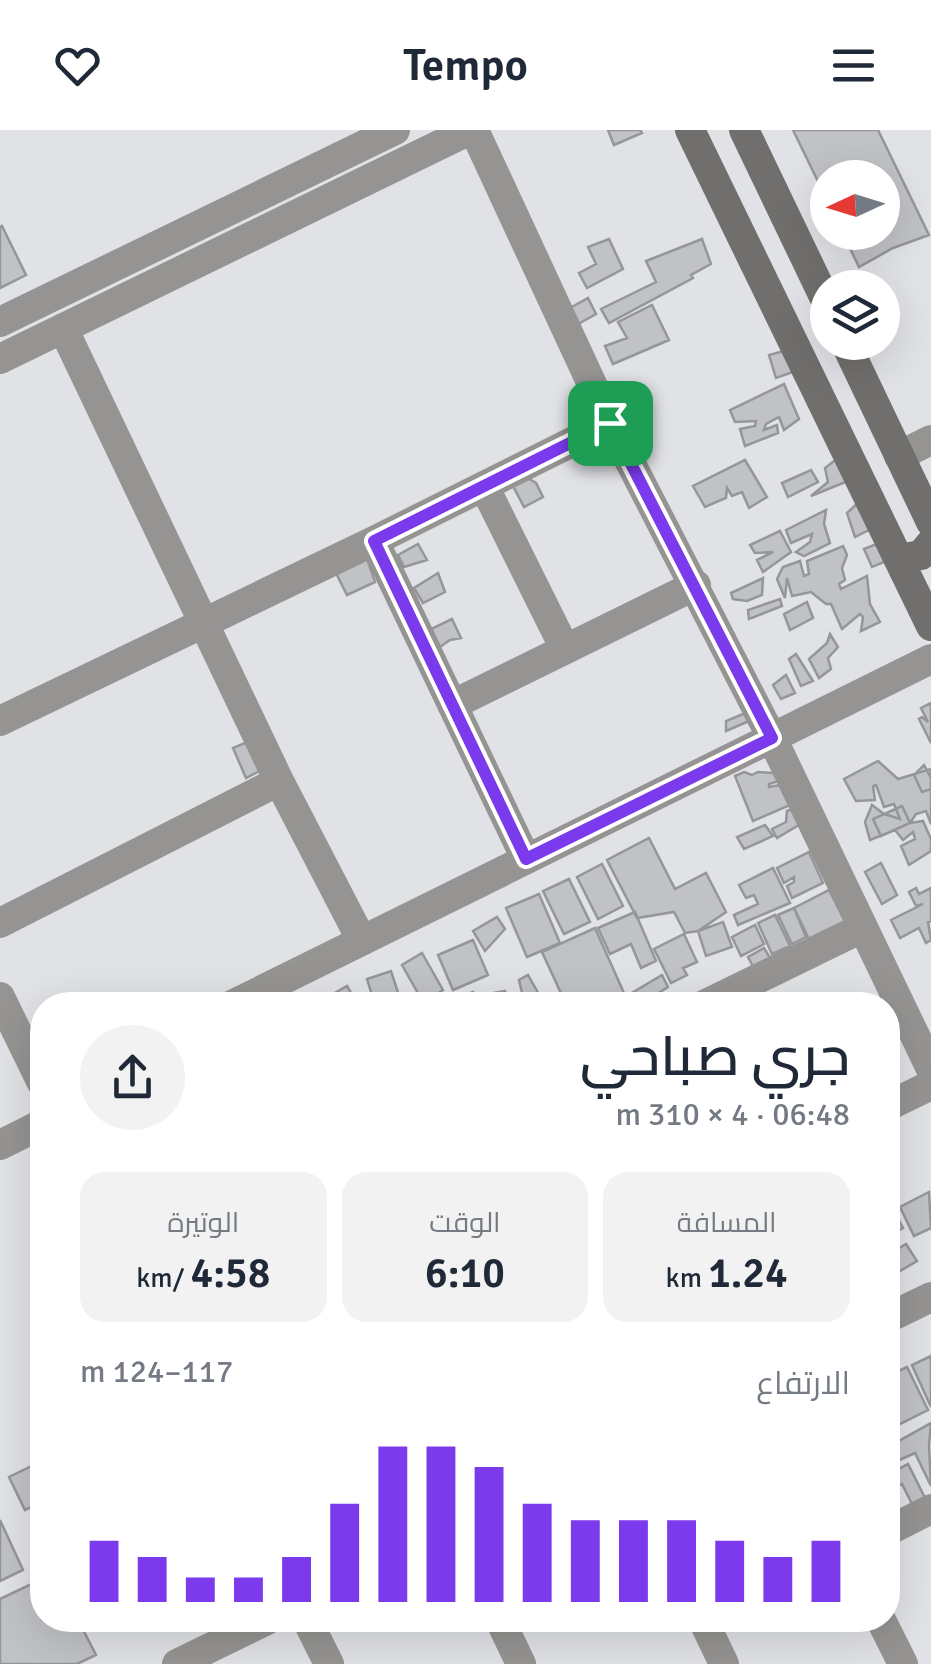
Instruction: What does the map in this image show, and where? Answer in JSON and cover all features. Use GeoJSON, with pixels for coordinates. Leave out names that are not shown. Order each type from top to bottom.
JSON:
{"type":"FeatureCollection","features":[{"type":"Feature","properties":{"kind":"street"},"geometry":{"type":"LineString","coordinates":[[0,322],[395,130]]}},
{"type":"Feature","properties":{"kind":"street"},"geometry":{"type":"LineString","coordinates":[[0,360],[472,130],[610,423],[696,584],[893,992]]}},
{"type":"Feature","properties":{"kind":"street"},"geometry":{"type":"LineString","coordinates":[[690,130],[898,559],[929,612]]}},
{"type":"Feature","properties":{"kind":"street"},"geometry":{"type":"LineString","coordinates":[[744,130],[811,270]]}},
{"type":"Feature","properties":{"kind":"street"},"geometry":{"type":"LineString","coordinates":[[63,328],[279,781],[362,941]]}},
{"type":"Feature","properties":{"kind":"street"},"geometry":{"type":"LineString","coordinates":[[854,360],[931,522]]}},
{"type":"Feature","properties":{"kind":"street"},"geometry":{"type":"LineString","coordinates":[[0,720],[610,423]]}},
{"type":"Feature","properties":{"kind":"street"},"geometry":{"type":"LineString","coordinates":[[899,456],[931,440]]}},
{"type":"Feature","properties":{"kind":"street"},"geometry":{"type":"LineString","coordinates":[[484,486],[565,650]]}},
{"type":"Feature","properties":{"kind":"street"},"geometry":{"type":"LineString","coordinates":[[374,541],[526,859]]}},
{"type":"Feature","properties":{"kind":"street"},"geometry":{"type":"LineString","coordinates":[[898,559],[921,555],[931,543]]}},
{"type":"Feature","properties":{"kind":"street"},"geometry":{"type":"LineString","coordinates":[[452,706],[696,584]]}},
{"type":"Feature","properties":{"kind":"street"},"geometry":{"type":"LineString","coordinates":[[258,992],[931,659]]}},
{"type":"Feature","properties":{"kind":"street"},"geometry":{"type":"LineString","coordinates":[[0,923],[279,781]]}},
{"type":"Feature","properties":{"kind":"street"},"geometry":{"type":"LineString","coordinates":[[731,992],[862,928]]}},
{"type":"Feature","properties":{"kind":"street"},"geometry":{"type":"LineString","coordinates":[[0,997],[30,1059]]}},
{"type":"Feature","properties":{"kind":"street"},"geometry":{"type":"LineString","coordinates":[[900,1006],[931,1069]]}},
{"type":"Feature","properties":{"kind":"street"},"geometry":{"type":"LineString","coordinates":[[900,1100],[931,1085]]}},
{"type":"Feature","properties":{"kind":"street"},"geometry":{"type":"LineString","coordinates":[[0,1145],[30,1130]]}},
{"type":"Feature","properties":{"kind":"street"},"geometry":{"type":"LineString","coordinates":[[900,1312],[931,1296]]}},
{"type":"Feature","properties":{"kind":"street"},"geometry":{"type":"LineString","coordinates":[[900,1525],[931,1509]]}},
{"type":"Feature","properties":{"kind":"street"},"geometry":{"type":"LineString","coordinates":[[176,1664],[242,1632]]}},
{"type":"Feature","properties":{"kind":"street"},"geometry":{"type":"LineString","coordinates":[[313,1632],[329,1664]]}},
{"type":"Feature","properties":{"kind":"street"},"geometry":{"type":"LineString","coordinates":[[506,1632],[521,1664]]}},
{"type":"Feature","properties":{"kind":"street"},"geometry":{"type":"LineString","coordinates":[[711,1632],[724,1664]]}},
{"type":"Feature","properties":{"kind":"street"},"geometry":{"type":"LineString","coordinates":[[887,1632],[903,1664]]}},
{"type":"Feature","properties":{"kind":"building"},"geometry":{"type":"Polygon","coordinates":[[[608,130],[640,130],[642,133],[614,145],[608,130]]]}},
{"type":"Feature","properties":{"kind":"building"},"geometry":{"type":"Polygon","coordinates":[[[793,130],[878,130],[893,160],[810,160],[810,165],[793,130]]]}},
{"type":"Feature","properties":{"kind":"building"},"geometry":{"type":"Polygon","coordinates":[[[900,175],[929,235],[900,245],[900,175]]]}},
{"type":"Feature","properties":{"kind":"building"},"geometry":{"type":"Polygon","coordinates":[[[0,227],[26,275],[0,288],[0,227]]]}},
{"type":"Feature","properties":{"kind":"building"},"geometry":{"type":"Polygon","coordinates":[[[609,239],[623,269],[587,288],[579,273],[596,264],[588,247],[609,239]]]}},
{"type":"Feature","properties":{"kind":"building"},"geometry":{"type":"Polygon","coordinates":[[[702,239],[711,264],[691,275],[693,278],[609,323],[601,309],[656,282],[646,261],[702,239]]]}},
{"type":"Feature","properties":{"kind":"building"},"geometry":{"type":"Polygon","coordinates":[[[851,250],[889,250],[859,267],[851,250]]]}},
{"type":"Feature","properties":{"kind":"building"},"geometry":{"type":"Polygon","coordinates":[[[588,298],[596,314],[578,324],[570,308],[588,298]]]}},
{"type":"Feature","properties":{"kind":"building"},"geometry":{"type":"Polygon","coordinates":[[[652,305],[669,340],[613,364],[605,346],[627,338],[618,322],[652,305]]]}},
{"type":"Feature","properties":{"kind":"building"},"geometry":{"type":"Polygon","coordinates":[[[787,350],[796,371],[776,378],[769,355],[787,350]]]}},
{"type":"Feature","properties":{"kind":"building"},"geometry":{"type":"Polygon","coordinates":[[[784,384],[799,419],[784,430],[779,417],[766,424],[764,430],[777,425],[778,433],[745,446],[740,429],[755,426],[756,421],[735,422],[730,410],[784,384]]]}},
{"type":"Feature","properties":{"kind":"building"},"geometry":{"type":"Polygon","coordinates":[[[838,458],[848,481],[811,496],[828,482],[825,468],[838,458]]]}},
{"type":"Feature","properties":{"kind":"building"},"geometry":{"type":"Polygon","coordinates":[[[745,460],[767,497],[749,508],[742,492],[732,496],[727,488],[726,498],[705,507],[693,486],[745,460]]]}},
{"type":"Feature","properties":{"kind":"building"},"geometry":{"type":"Polygon","coordinates":[[[811,470],[818,482],[788,497],[782,483],[811,470]]]}},
{"type":"Feature","properties":{"kind":"building"},"geometry":{"type":"Polygon","coordinates":[[[526,477],[536,483],[543,497],[524,507],[512,484],[526,477]]]}},
{"type":"Feature","properties":{"kind":"building"},"geometry":{"type":"Polygon","coordinates":[[[858,503],[869,530],[855,537],[847,513],[858,503]]]}},
{"type":"Feature","properties":{"kind":"building"},"geometry":{"type":"Polygon","coordinates":[[[826,510],[824,524],[830,543],[804,556],[796,552],[810,542],[812,534],[791,543],[786,530],[826,510]]]}},
{"type":"Feature","properties":{"kind":"building"},"geometry":{"type":"Polygon","coordinates":[[[780,531],[791,552],[763,572],[757,560],[773,552],[755,553],[750,545],[780,531]]]}},
{"type":"Feature","properties":{"kind":"building"},"geometry":{"type":"Polygon","coordinates":[[[884,541],[894,558],[872,567],[864,549],[884,541]]]}},
{"type":"Feature","properties":{"kind":"building"},"geometry":{"type":"Polygon","coordinates":[[[418,544],[427,560],[404,567],[398,555],[418,544]]]}},
{"type":"Feature","properties":{"kind":"building"},"geometry":{"type":"Polygon","coordinates":[[[843,546],[847,555],[841,589],[867,576],[870,604],[880,622],[861,631],[860,614],[842,629],[831,604],[811,592],[792,596],[787,578],[785,598],[777,579],[783,567],[800,561],[804,576],[809,574],[807,561],[843,546]]]}},
{"type":"Feature","properties":{"kind":"building"},"geometry":{"type":"Polygon","coordinates":[[[366,556],[375,582],[347,595],[335,571],[366,556]]]}},
{"type":"Feature","properties":{"kind":"building"},"geometry":{"type":"Polygon","coordinates":[[[438,573],[445,592],[423,603],[414,588],[438,573]]]}},
{"type":"Feature","properties":{"kind":"building"},"geometry":{"type":"Polygon","coordinates":[[[763,578],[762,595],[747,601],[733,599],[731,593],[763,578]]]}},
{"type":"Feature","properties":{"kind":"building"},"geometry":{"type":"Polygon","coordinates":[[[780,599],[782,606],[749,619],[748,610],[780,599]]]}},
{"type":"Feature","properties":{"kind":"building"},"geometry":{"type":"Polygon","coordinates":[[[807,602],[813,618],[790,630],[784,614],[807,602]]]}},
{"type":"Feature","properties":{"kind":"building"},"geometry":{"type":"Polygon","coordinates":[[[452,619],[461,638],[440,647],[431,629],[452,619]]]}},
{"type":"Feature","properties":{"kind":"building"},"geometry":{"type":"Polygon","coordinates":[[[830,634],[838,647],[828,658],[831,669],[819,678],[809,659],[827,643],[830,634]]]}},
{"type":"Feature","properties":{"kind":"building"},"geometry":{"type":"Polygon","coordinates":[[[796,654],[813,681],[801,686],[789,659],[796,654]]]}},
{"type":"Feature","properties":{"kind":"building"},"geometry":{"type":"Polygon","coordinates":[[[786,675],[795,693],[781,699],[773,685],[786,675]]]}},
{"type":"Feature","properties":{"kind":"building"},"geometry":{"type":"Polygon","coordinates":[[[931,703],[931,743],[919,719],[928,722],[921,708],[931,703]]]}},
{"type":"Feature","properties":{"kind":"building"},"geometry":{"type":"Polygon","coordinates":[[[753,710],[756,718],[726,731],[726,721],[753,710]]]}},
{"type":"Feature","properties":{"kind":"building"},"geometry":{"type":"Polygon","coordinates":[[[252,740],[265,768],[246,778],[233,748],[252,740]]]}},
{"type":"Feature","properties":{"kind":"building"},"geometry":{"type":"Polygon","coordinates":[[[878,761],[898,779],[931,769],[931,824],[926,811],[916,814],[910,823],[923,821],[931,839],[931,851],[909,865],[901,846],[915,839],[913,832],[903,840],[895,830],[870,840],[865,822],[872,805],[900,819],[894,804],[884,807],[876,785],[875,800],[856,801],[844,779],[878,761]]]}},
{"type":"Feature","properties":{"kind":"building"},"geometry":{"type":"Polygon","coordinates":[[[924,765],[931,778],[931,789],[922,792],[914,775],[924,765]]]}},
{"type":"Feature","properties":{"kind":"building"},"geometry":{"type":"Polygon","coordinates":[[[744,772],[773,773],[785,779],[769,787],[786,784],[790,805],[753,821],[735,776],[744,772]]]}},
{"type":"Feature","properties":{"kind":"building"},"geometry":{"type":"Polygon","coordinates":[[[902,806],[910,823],[881,836],[873,819],[902,806]]]}},
{"type":"Feature","properties":{"kind":"building"},"geometry":{"type":"Polygon","coordinates":[[[799,807],[807,820],[777,838],[772,829],[786,822],[787,811],[799,807]]]}},
{"type":"Feature","properties":{"kind":"building"},"geometry":{"type":"Polygon","coordinates":[[[765,825],[773,836],[744,849],[737,837],[765,825]]]}},
{"type":"Feature","properties":{"kind":"building"},"geometry":{"type":"Polygon","coordinates":[[[649,838],[675,889],[706,873],[726,912],[698,931],[685,933],[674,912],[637,918],[607,860],[649,838]]]}},
{"type":"Feature","properties":{"kind":"building"},"geometry":{"type":"Polygon","coordinates":[[[809,852],[823,883],[792,898],[787,886],[794,882],[794,877],[784,883],[777,868],[809,852]]]}},
{"type":"Feature","properties":{"kind":"building"},"geometry":{"type":"Polygon","coordinates":[[[881,863],[897,895],[882,904],[865,872],[881,863]]]}},
{"type":"Feature","properties":{"kind":"building"},"geometry":{"type":"Polygon","coordinates":[[[602,864],[623,906],[598,919],[577,877],[602,864]]]}},
{"type":"Feature","properties":{"kind":"building"},"geometry":{"type":"Polygon","coordinates":[[[773,868],[790,903],[738,925],[734,915],[758,904],[754,895],[746,898],[739,885],[773,868]]]}},
{"type":"Feature","properties":{"kind":"building"},"geometry":{"type":"Polygon","coordinates":[[[569,879],[590,922],[564,934],[543,891],[569,879]]]}},
{"type":"Feature","properties":{"kind":"building"},"geometry":{"type":"Polygon","coordinates":[[[916,888],[919,894],[931,888],[931,940],[926,943],[919,928],[900,938],[891,920],[923,904],[916,906],[909,892],[916,888]]]}},
{"type":"Feature","properties":{"kind":"building"},"geometry":{"type":"Polygon","coordinates":[[[829,890],[846,923],[810,941],[794,908],[829,890]]]}},
{"type":"Feature","properties":{"kind":"building"},"geometry":{"type":"Polygon","coordinates":[[[539,894],[560,943],[527,957],[506,908],[539,894]]]}},
{"type":"Feature","properties":{"kind":"building"},"geometry":{"type":"Polygon","coordinates":[[[794,908],[806,937],[792,944],[778,915],[794,908]]]}},
{"type":"Feature","properties":{"kind":"building"},"geometry":{"type":"Polygon","coordinates":[[[635,912],[656,961],[641,968],[631,944],[610,954],[598,928],[635,912]]]}},
{"type":"Feature","properties":{"kind":"building"},"geometry":{"type":"Polygon","coordinates":[[[775,915],[790,946],[772,954],[758,923],[775,915]]]}},
{"type":"Feature","properties":{"kind":"building"},"geometry":{"type":"Polygon","coordinates":[[[497,917],[505,929],[485,951],[473,931],[497,917]]]}},
{"type":"Feature","properties":{"kind":"building"},"geometry":{"type":"Polygon","coordinates":[[[723,922],[732,947],[706,956],[698,931],[723,922]]]}},
{"type":"Feature","properties":{"kind":"building"},"geometry":{"type":"Polygon","coordinates":[[[755,925],[764,944],[741,956],[732,937],[755,925]]]}},
{"type":"Feature","properties":{"kind":"building"},"geometry":{"type":"Polygon","coordinates":[[[595,928],[624,992],[560,992],[542,952],[595,928]]]}},
{"type":"Feature","properties":{"kind":"building"},"geometry":{"type":"Polygon","coordinates":[[[684,934],[697,962],[683,968],[687,975],[671,983],[654,949],[684,934]]]}},
{"type":"Feature","properties":{"kind":"building"},"geometry":{"type":"Polygon","coordinates":[[[473,940],[488,975],[453,990],[438,955],[473,940]]]}},
{"type":"Feature","properties":{"kind":"building"},"geometry":{"type":"Polygon","coordinates":[[[764,948],[772,961],[755,970],[748,957],[764,948]]]}},
{"type":"Feature","properties":{"kind":"building"},"geometry":{"type":"Polygon","coordinates":[[[422,953],[443,990],[417,992],[402,965],[422,953]]]}},
{"type":"Feature","properties":{"kind":"building"},"geometry":{"type":"Polygon","coordinates":[[[391,971],[398,992],[371,992],[367,979],[391,971]]]}},
{"type":"Feature","properties":{"kind":"building"},"geometry":{"type":"Polygon","coordinates":[[[528,975],[538,992],[522,992],[519,980],[528,975]]]}},
{"type":"Feature","properties":{"kind":"building"},"geometry":{"type":"Polygon","coordinates":[[[662,975],[668,987],[660,992],[634,992],[662,975]]]}},
{"type":"Feature","properties":{"kind":"building"},"geometry":{"type":"Polygon","coordinates":[[[929,1192],[931,1228],[914,1236],[900,1207],[929,1192]]]}},
{"type":"Feature","properties":{"kind":"building"},"geometry":{"type":"Polygon","coordinates":[[[906,1244],[917,1261],[900,1271],[900,1248],[906,1244]]]}},
{"type":"Feature","properties":{"kind":"building"},"geometry":{"type":"Polygon","coordinates":[[[931,1356],[931,1407],[912,1365],[931,1356]]]}},
{"type":"Feature","properties":{"kind":"building"},"geometry":{"type":"Polygon","coordinates":[[[907,1367],[928,1410],[900,1424],[900,1370],[907,1367]]]}},
{"type":"Feature","properties":{"kind":"building"},"geometry":{"type":"Polygon","coordinates":[[[931,1423],[931,1486],[915,1453],[900,1460],[900,1440],[931,1423]]]}},
{"type":"Feature","properties":{"kind":"building"},"geometry":{"type":"Polygon","coordinates":[[[908,1464],[928,1504],[915,1510],[902,1484],[900,1468],[908,1464]]]}},
{"type":"Feature","properties":{"kind":"building"},"geometry":{"type":"Polygon","coordinates":[[[30,1467],[30,1508],[25,1510],[9,1477],[30,1467]]]}},
{"type":"Feature","properties":{"kind":"building"},"geometry":{"type":"Polygon","coordinates":[[[0,1520],[23,1570],[0,1581],[0,1520]]]}},
{"type":"Feature","properties":{"kind":"building"},"geometry":{"type":"Polygon","coordinates":[[[30,1585],[30,1632],[84,1632],[96,1655],[77,1664],[0,1664],[0,1599],[30,1585]]]}},
{"type":"Feature","properties":{"kind":"route"},"geometry":{"type":"LineString","coordinates":[[610,423],[772,738],[526,859],[374,541],[610,423]]}}]}
